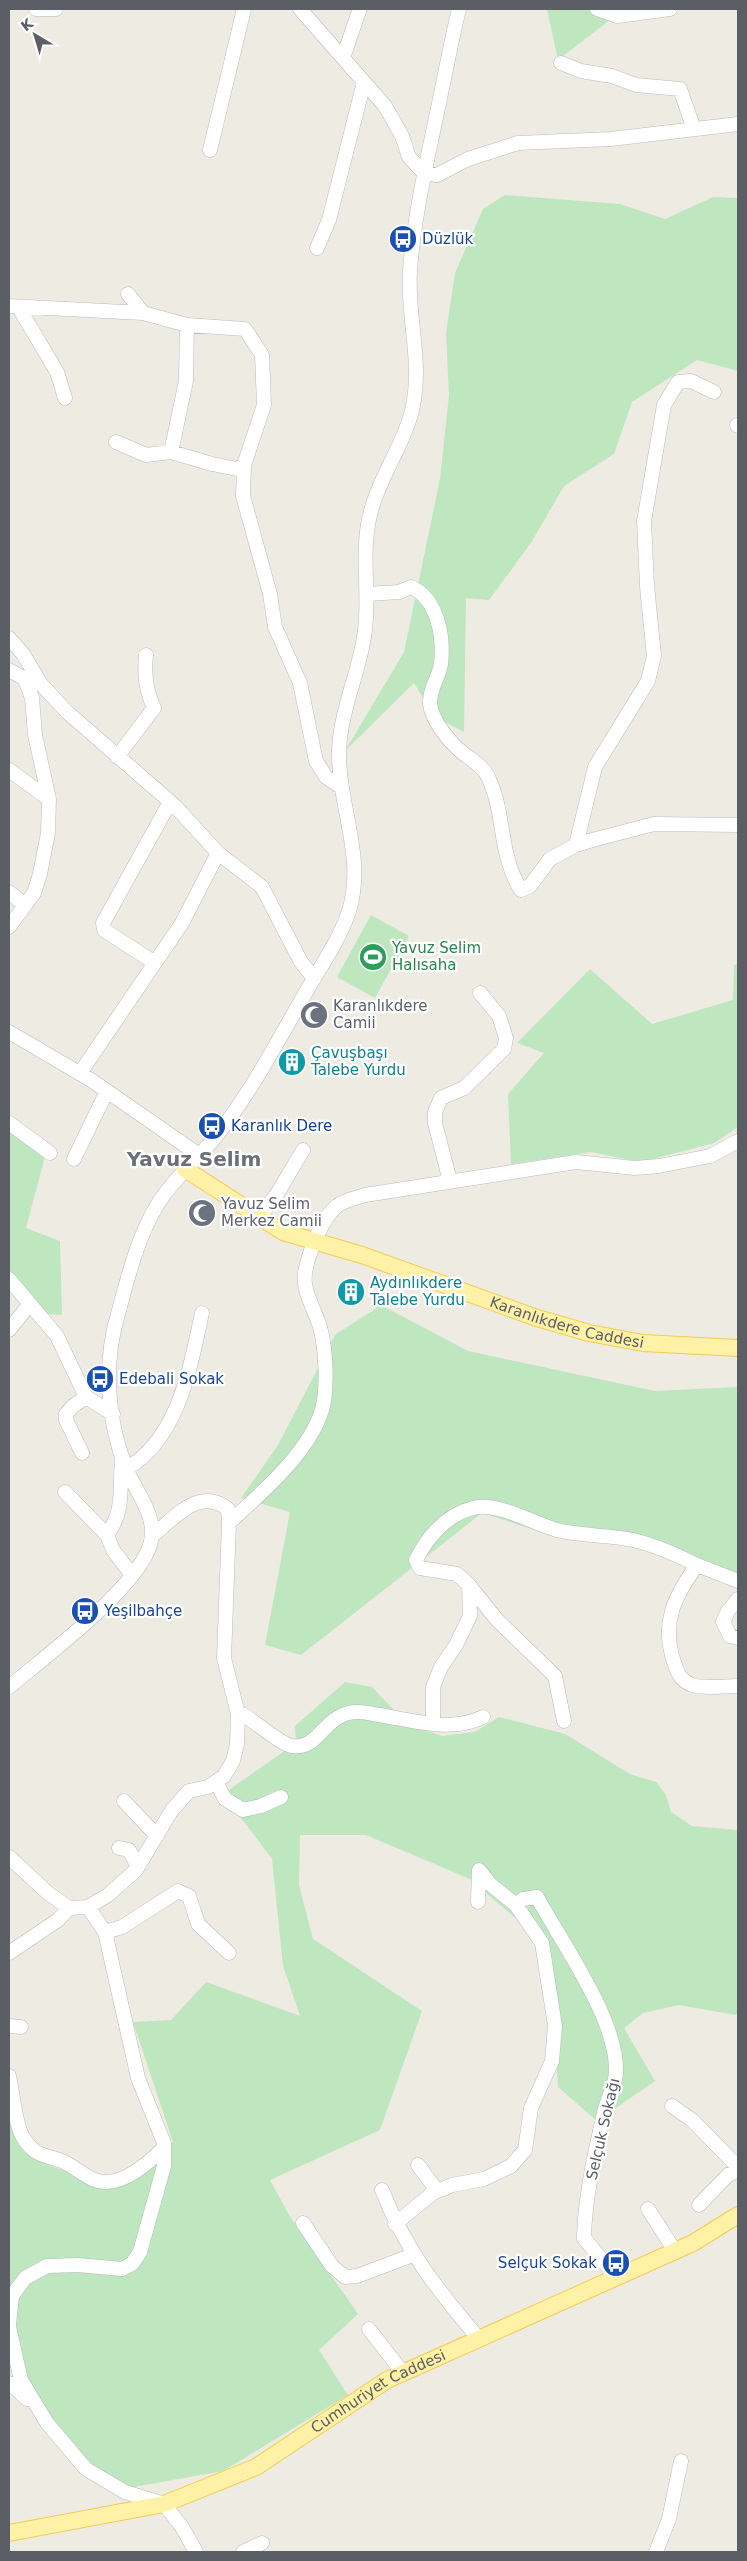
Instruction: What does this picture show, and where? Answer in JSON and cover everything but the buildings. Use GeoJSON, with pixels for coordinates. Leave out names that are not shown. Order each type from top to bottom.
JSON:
{"type":"FeatureCollection","features":[{"type":"Feature","properties":{"kind":"main road","name":"Karanlıkdere Caddesi"},"geometry":{"type":"LineString","coordinates":[[185,1169],[283,1232],[362,1255],[537,1318],[589,1333],[670,1346],[738,1348]]}},
{"type":"Feature","properties":{"kind":"main road","name":"Cumhuriyet Caddesi"},"geometry":{"type":"LineString","coordinates":[[9,2533],[164,2504],[256,2467],[387,2380],[675,2251],[738,2216]]}},
{"type":"Feature","properties":{"kind":"street"},"geometry":{"type":"LineString","coordinates":[[36,9],[56,9]]}},
{"type":"Feature","properties":{"kind":"street"},"geometry":{"type":"LineString","coordinates":[[210,150],[244,9]]}},
{"type":"Feature","properties":{"kind":"street"},"geometry":{"type":"LineString","coordinates":[[300,9],[384,106],[402,136],[409,157],[424,173],[436,175],[468,159],[518,143],[611,139],[738,124]]}},
{"type":"Feature","properties":{"kind":"street"},"geometry":{"type":"LineString","coordinates":[[9,1687],[74,1633],[132,1575],[147,1554],[153,1534],[147,1510],[124,1463],[113,1414],[108,1371],[118,1313],[150,1219],[170,1186],[230,1118],[342,928],[352,899],[355,866],[341,787],[338,751],[340,733],[362,650],[367,594],[366,538],[371,509],[407,427],[415,394],[416,374],[410,272],[424,173],[459,9]]}},
{"type":"Feature","properties":{"kind":"street"},"geometry":{"type":"LineString","coordinates":[[597,9],[617,16],[670,9]]}},
{"type":"Feature","properties":{"kind":"street"},"geometry":{"type":"LineString","coordinates":[[343,58],[359,11]]}},
{"type":"Feature","properties":{"kind":"street"},"geometry":{"type":"LineString","coordinates":[[562,63],[581,71],[612,76],[636,85],[680,90],[694,129]]}},
{"type":"Feature","properties":{"kind":"street"},"geometry":{"type":"LineString","coordinates":[[317,248],[328,220],[364,82]]}},
{"type":"Feature","properties":{"kind":"street"},"geometry":{"type":"LineString","coordinates":[[128,294],[143,313]]}},
{"type":"Feature","properties":{"kind":"street"},"geometry":{"type":"LineString","coordinates":[[14,307],[143,313],[188,325],[245,329],[262,355],[264,404],[244,465],[243,496],[270,594],[275,627],[300,683],[316,761],[326,778],[341,787]]}},
{"type":"Feature","properties":{"kind":"street"},"geometry":{"type":"LineString","coordinates":[[14,307],[57,372],[65,398]]}},
{"type":"Feature","properties":{"kind":"street"},"geometry":{"type":"LineString","coordinates":[[171,452],[186,381],[188,325]]}},
{"type":"Feature","properties":{"kind":"street"},"geometry":{"type":"LineString","coordinates":[[576,845],[595,767],[648,681],[654,656],[647,586],[644,522],[664,405],[678,382],[691,381],[714,392]]}},
{"type":"Feature","properties":{"kind":"street"},"geometry":{"type":"LineString","coordinates":[[116,442],[146,455],[171,452],[237,469],[244,465]]}},
{"type":"Feature","properties":{"kind":"street"},"geometry":{"type":"LineString","coordinates":[[367,594],[399,592],[411,587],[421,592],[432,607],[442,639],[441,665],[430,703],[434,719],[462,753],[474,761],[488,776],[495,798],[506,860],[521,890],[530,886],[550,858],[576,845],[654,824],[738,825]]}},
{"type":"Feature","properties":{"kind":"street"},"geometry":{"type":"LineString","coordinates":[[9,638],[23,654],[41,684],[67,712],[170,802],[218,853],[262,887],[301,962],[314,978]]}},
{"type":"Feature","properties":{"kind":"street"},"geometry":{"type":"LineString","coordinates":[[118,757],[154,708],[147,692],[144,670],[146,655]]}},
{"type":"Feature","properties":{"kind":"street"},"geometry":{"type":"LineString","coordinates":[[9,670],[25,679],[41,684]]}},
{"type":"Feature","properties":{"kind":"street"},"geometry":{"type":"LineString","coordinates":[[9,927],[34,893],[40,874],[48,833],[49,799],[37,744],[32,698],[25,679]]}},
{"type":"Feature","properties":{"kind":"street"},"geometry":{"type":"LineString","coordinates":[[9,770],[49,799]]}},
{"type":"Feature","properties":{"kind":"street"},"geometry":{"type":"LineString","coordinates":[[155,963],[104,930],[103,923],[170,802]]}},
{"type":"Feature","properties":{"kind":"street"},"geometry":{"type":"LineString","coordinates":[[80,1074],[182,923],[218,853]]}},
{"type":"Feature","properties":{"kind":"street"},"geometry":{"type":"LineString","coordinates":[[9,892],[25,905]]}},
{"type":"Feature","properties":{"kind":"street"},"geometry":{"type":"LineString","coordinates":[[450,1181],[435,1124],[435,1112],[441,1098],[464,1088],[504,1049],[506,1038],[499,1016],[480,993]]}},
{"type":"Feature","properties":{"kind":"street"},"geometry":{"type":"LineString","coordinates":[[9,1032],[107,1090],[199,1155]]}},
{"type":"Feature","properties":{"kind":"street"},"geometry":{"type":"LineString","coordinates":[[74,1159],[107,1090]]}},
{"type":"Feature","properties":{"kind":"street"},"geometry":{"type":"LineString","coordinates":[[9,1123],[50,1153]]}},
{"type":"Feature","properties":{"kind":"street"},"geometry":{"type":"LineString","coordinates":[[229,1523],[258,1497],[310,1438],[322,1409],[325,1362],[320,1329],[304,1283],[314,1242],[321,1224],[337,1205],[365,1195],[576,1162],[635,1168],[659,1166],[710,1156],[738,1141]]}},
{"type":"Feature","properties":{"kind":"street"},"geometry":{"type":"LineString","coordinates":[[259,1217],[277,1194],[303,1150]]}},
{"type":"Feature","properties":{"kind":"street"},"geometry":{"type":"LineString","coordinates":[[9,1279],[57,1336],[86,1397],[113,1414]]}},
{"type":"Feature","properties":{"kind":"street"},"geometry":{"type":"LineString","coordinates":[[9,1330],[30,1305]]}},
{"type":"Feature","properties":{"kind":"street"},"geometry":{"type":"LineString","coordinates":[[124,1463],[141,1460],[168,1425],[182,1395],[202,1313]]}},
{"type":"Feature","properties":{"kind":"street"},"geometry":{"type":"LineString","coordinates":[[82,1453],[66,1420],[66,1414],[73,1406],[86,1397]]}},
{"type":"Feature","properties":{"kind":"street"},"geometry":{"type":"LineString","coordinates":[[107,1535],[118,1520],[124,1463]]}},
{"type":"Feature","properties":{"kind":"street"},"geometry":{"type":"LineString","coordinates":[[66,1492],[107,1535],[113,1550],[132,1575]]}},
{"type":"Feature","properties":{"kind":"street"},"geometry":{"type":"LineString","coordinates":[[9,1857],[48,1893],[69,1908],[88,1907],[108,1895],[138,1867],[172,1810],[189,1791],[208,1787],[216,1782],[224,1776],[233,1761],[237,1744],[238,1714],[224,1650],[228,1509],[217,1500],[200,1500],[153,1534]]}},
{"type":"Feature","properties":{"kind":"street"},"geometry":{"type":"LineString","coordinates":[[564,1721],[555,1676],[497,1620],[469,1585],[457,1574],[420,1568],[416,1560],[424,1544],[447,1519],[472,1508],[486,1506],[557,1530],[633,1540],[673,1553],[697,1565],[738,1580]]}},
{"type":"Feature","properties":{"kind":"street"},"geometry":{"type":"LineString","coordinates":[[697,1565],[685,1581],[668,1621],[669,1647],[679,1677],[693,1686],[738,1686]]}},
{"type":"Feature","properties":{"kind":"street"},"geometry":{"type":"LineString","coordinates":[[433,1724],[433,1687],[441,1667],[456,1645],[470,1616],[469,1585]]}},
{"type":"Feature","properties":{"kind":"street"},"geometry":{"type":"LineString","coordinates":[[738,1599],[728,1611],[723,1622],[730,1636],[738,1638]]}},
{"type":"Feature","properties":{"kind":"street"},"geometry":{"type":"LineString","coordinates":[[238,1714],[244,1715],[290,1746],[305,1746],[314,1740],[327,1723],[345,1714],[360,1711],[433,1724],[469,1724],[483,1716]]}},
{"type":"Feature","properties":{"kind":"street"},"geometry":{"type":"LineString","coordinates":[[216,1782],[225,1799],[242,1810],[261,1806],[281,1797]]}},
{"type":"Feature","properties":{"kind":"street"},"geometry":{"type":"LineString","coordinates":[[124,1801],[158,1836]]}},
{"type":"Feature","properties":{"kind":"street"},"geometry":{"type":"LineString","coordinates":[[119,1848],[129,1850],[138,1867]]}},
{"type":"Feature","properties":{"kind":"street"},"geometry":{"type":"LineString","coordinates":[[395,2224],[436,2191],[452,2185],[484,2179],[511,2166],[525,2150],[531,2108],[552,2060],[555,2026],[542,1943],[516,1905],[490,1884],[479,1870],[478,1902]]}},
{"type":"Feature","properties":{"kind":"street"},"geometry":{"type":"LineString","coordinates":[[105,1932],[122,1927],[178,1890],[189,1896],[198,1924],[208,1936],[229,1952]]}},
{"type":"Feature","properties":{"kind":"street","name":"Selçuk Sokağı"},"geometry":{"type":"LineString","coordinates":[[516,1905],[523,1899],[537,1898],[593,1996],[612,2039],[617,2071],[604,2112],[585,2216],[584,2238],[616,2277]]}},
{"type":"Feature","properties":{"kind":"street"},"geometry":{"type":"LineString","coordinates":[[40,2412],[21,2380],[9,2325],[12,2296],[25,2278],[47,2266],[78,2265],[122,2269],[132,2264],[140,2252],[164,2166],[164,2148],[138,2078],[105,1932],[88,1907]]}},
{"type":"Feature","properties":{"kind":"street"},"geometry":{"type":"LineString","coordinates":[[9,1953],[58,1920],[69,1908]]}},
{"type":"Feature","properties":{"kind":"street"},"geometry":{"type":"LineString","coordinates":[[9,2076],[23,2137],[36,2154],[63,2161],[98,2181],[110,2182],[124,2178],[151,2160],[164,2148]]}},
{"type":"Feature","properties":{"kind":"street"},"geometry":{"type":"LineString","coordinates":[[672,2106],[692,2120],[738,2169],[728,2174],[700,2205]]}},
{"type":"Feature","properties":{"kind":"street"},"geometry":{"type":"LineString","coordinates":[[418,2165],[436,2191]]}},
{"type":"Feature","properties":{"kind":"street"},"geometry":{"type":"LineString","coordinates":[[382,2190],[395,2224],[413,2255],[428,2278],[479,2339]]}},
{"type":"Feature","properties":{"kind":"street"},"geometry":{"type":"LineString","coordinates":[[648,2209],[675,2251]]}},
{"type":"Feature","properties":{"kind":"street"},"geometry":{"type":"LineString","coordinates":[[303,2223],[332,2266],[345,2277],[357,2276],[413,2255]]}},
{"type":"Feature","properties":{"kind":"street"},"geometry":{"type":"LineString","coordinates":[[369,2329],[403,2373]]}},
{"type":"Feature","properties":{"kind":"street"},"geometry":{"type":"LineString","coordinates":[[9,2382],[40,2412],[86,2469],[125,2492],[164,2504],[182,2527],[196,2552]]}},
{"type":"Feature","properties":{"kind":"street"},"geometry":{"type":"LineString","coordinates":[[656,2552],[669,2519],[681,2461]]}},
{"type":"Feature","properties":{"kind":"street"},"geometry":{"type":"LineString","coordinates":[[242,2552],[262,2543]]}},
{"type":"Feature","properties":{"kind":"green space"},"geometry":{"type":"Polygon","coordinates":[[[547,9],[639,9],[616,15],[558,60],[547,9]]]}},
{"type":"Feature","properties":{"kind":"green space"},"geometry":{"type":"Polygon","coordinates":[[[505,195],[620,204],[665,219],[713,197],[738,198],[738,371],[697,360],[632,402],[614,454],[564,486],[531,543],[489,600],[466,598],[464,732],[434,716],[414,683],[345,751],[404,652],[440,479],[449,395],[446,333],[455,273],[483,209],[505,195]]]}},
{"type":"Feature","properties":{"kind":"green space","name":"Yavuz Selim Halısaha"},"geometry":{"type":"Polygon","coordinates":[[[371,915],[409,936],[375,998],[337,977],[371,915]]]}},
{"type":"Feature","properties":{"kind":"green space"},"geometry":{"type":"Polygon","coordinates":[[[738,964],[738,1127],[714,1143],[641,1162],[591,1152],[511,1164],[508,1094],[544,1053],[517,1043],[590,969],[652,1024],[733,1000],[734,965],[738,964]]]}},
{"type":"Feature","properties":{"kind":"green space"},"geometry":{"type":"Polygon","coordinates":[[[9,1123],[47,1149],[26,1228],[60,1241],[62,1315],[35,1313],[9,1277],[9,1123]]]}},
{"type":"Feature","properties":{"kind":"green space"},"geometry":{"type":"Polygon","coordinates":[[[381,1305],[468,1351],[655,1391],[738,1387],[738,1584],[650,1552],[620,1544],[560,1538],[482,1513],[301,1655],[265,1645],[290,1512],[241,1498],[278,1445],[335,1335],[381,1305]]]}},
{"type":"Feature","properties":{"kind":"green space"},"geometry":{"type":"Polygon","coordinates":[[[345,1682],[372,1687],[407,1724],[442,1736],[475,1732],[499,1717],[565,1734],[630,1774],[656,1782],[666,1795],[671,1812],[692,1826],[738,1830],[738,2013],[736,2015],[679,2005],[643,2013],[624,2028],[655,2081],[597,2121],[558,2087],[550,1948],[470,1879],[366,1835],[300,1835],[299,1885],[313,1939],[422,2011],[380,2130],[270,2180],[289,2215],[358,2314],[319,2350],[348,2395],[223,2471],[128,2488],[78,2458],[14,2372],[9,2361],[9,2085],[25,2133],[48,2165],[105,2185],[173,2142],[133,2022],[171,2020],[206,1982],[300,2016],[283,1966],[272,1859],[223,1794],[296,1743],[295,1726],[345,1682]]]}},
{"type":"Feature","properties":{"kind":"place","name":"Düzlük"},"geometry":{"type":"Point","coordinates":[403,239]}},
{"type":"Feature","properties":{"kind":"place","name":"Yavuz Selim Halısaha"},"geometry":{"type":"Point","coordinates":[373,957]}},
{"type":"Feature","properties":{"kind":"place","name":"Karanlıkdere Camii"},"geometry":{"type":"Point","coordinates":[314,1015]}},
{"type":"Feature","properties":{"kind":"place","name":"Çavuşbaşı Talebe Yurdu"},"geometry":{"type":"Point","coordinates":[292,1062]}},
{"type":"Feature","properties":{"kind":"place","name":"Karanlık Dere"},"geometry":{"type":"Point","coordinates":[212,1126]}},
{"type":"Feature","properties":{"kind":"place","name":"Yavuz Selim Merkez Camii"},"geometry":{"type":"Point","coordinates":[202,1213]}},
{"type":"Feature","properties":{"kind":"place","name":"Aydınlıkdere Talebe Yurdu"},"geometry":{"type":"Point","coordinates":[351,1292]}},
{"type":"Feature","properties":{"kind":"place","name":"Edebali Sokak"},"geometry":{"type":"Point","coordinates":[100,1379]}},
{"type":"Feature","properties":{"kind":"place","name":"Yeşilbahçe"},"geometry":{"type":"Point","coordinates":[85,1611]}},
{"type":"Feature","properties":{"kind":"place","name":"Selçuk Sokak"},"geometry":{"type":"Point","coordinates":[616,2263]}},
{"type":"Feature","properties":{"kind":"district","name":"Yavuz Selim"},"geometry":{"type":"Point","coordinates":[194,1159]}}]}
